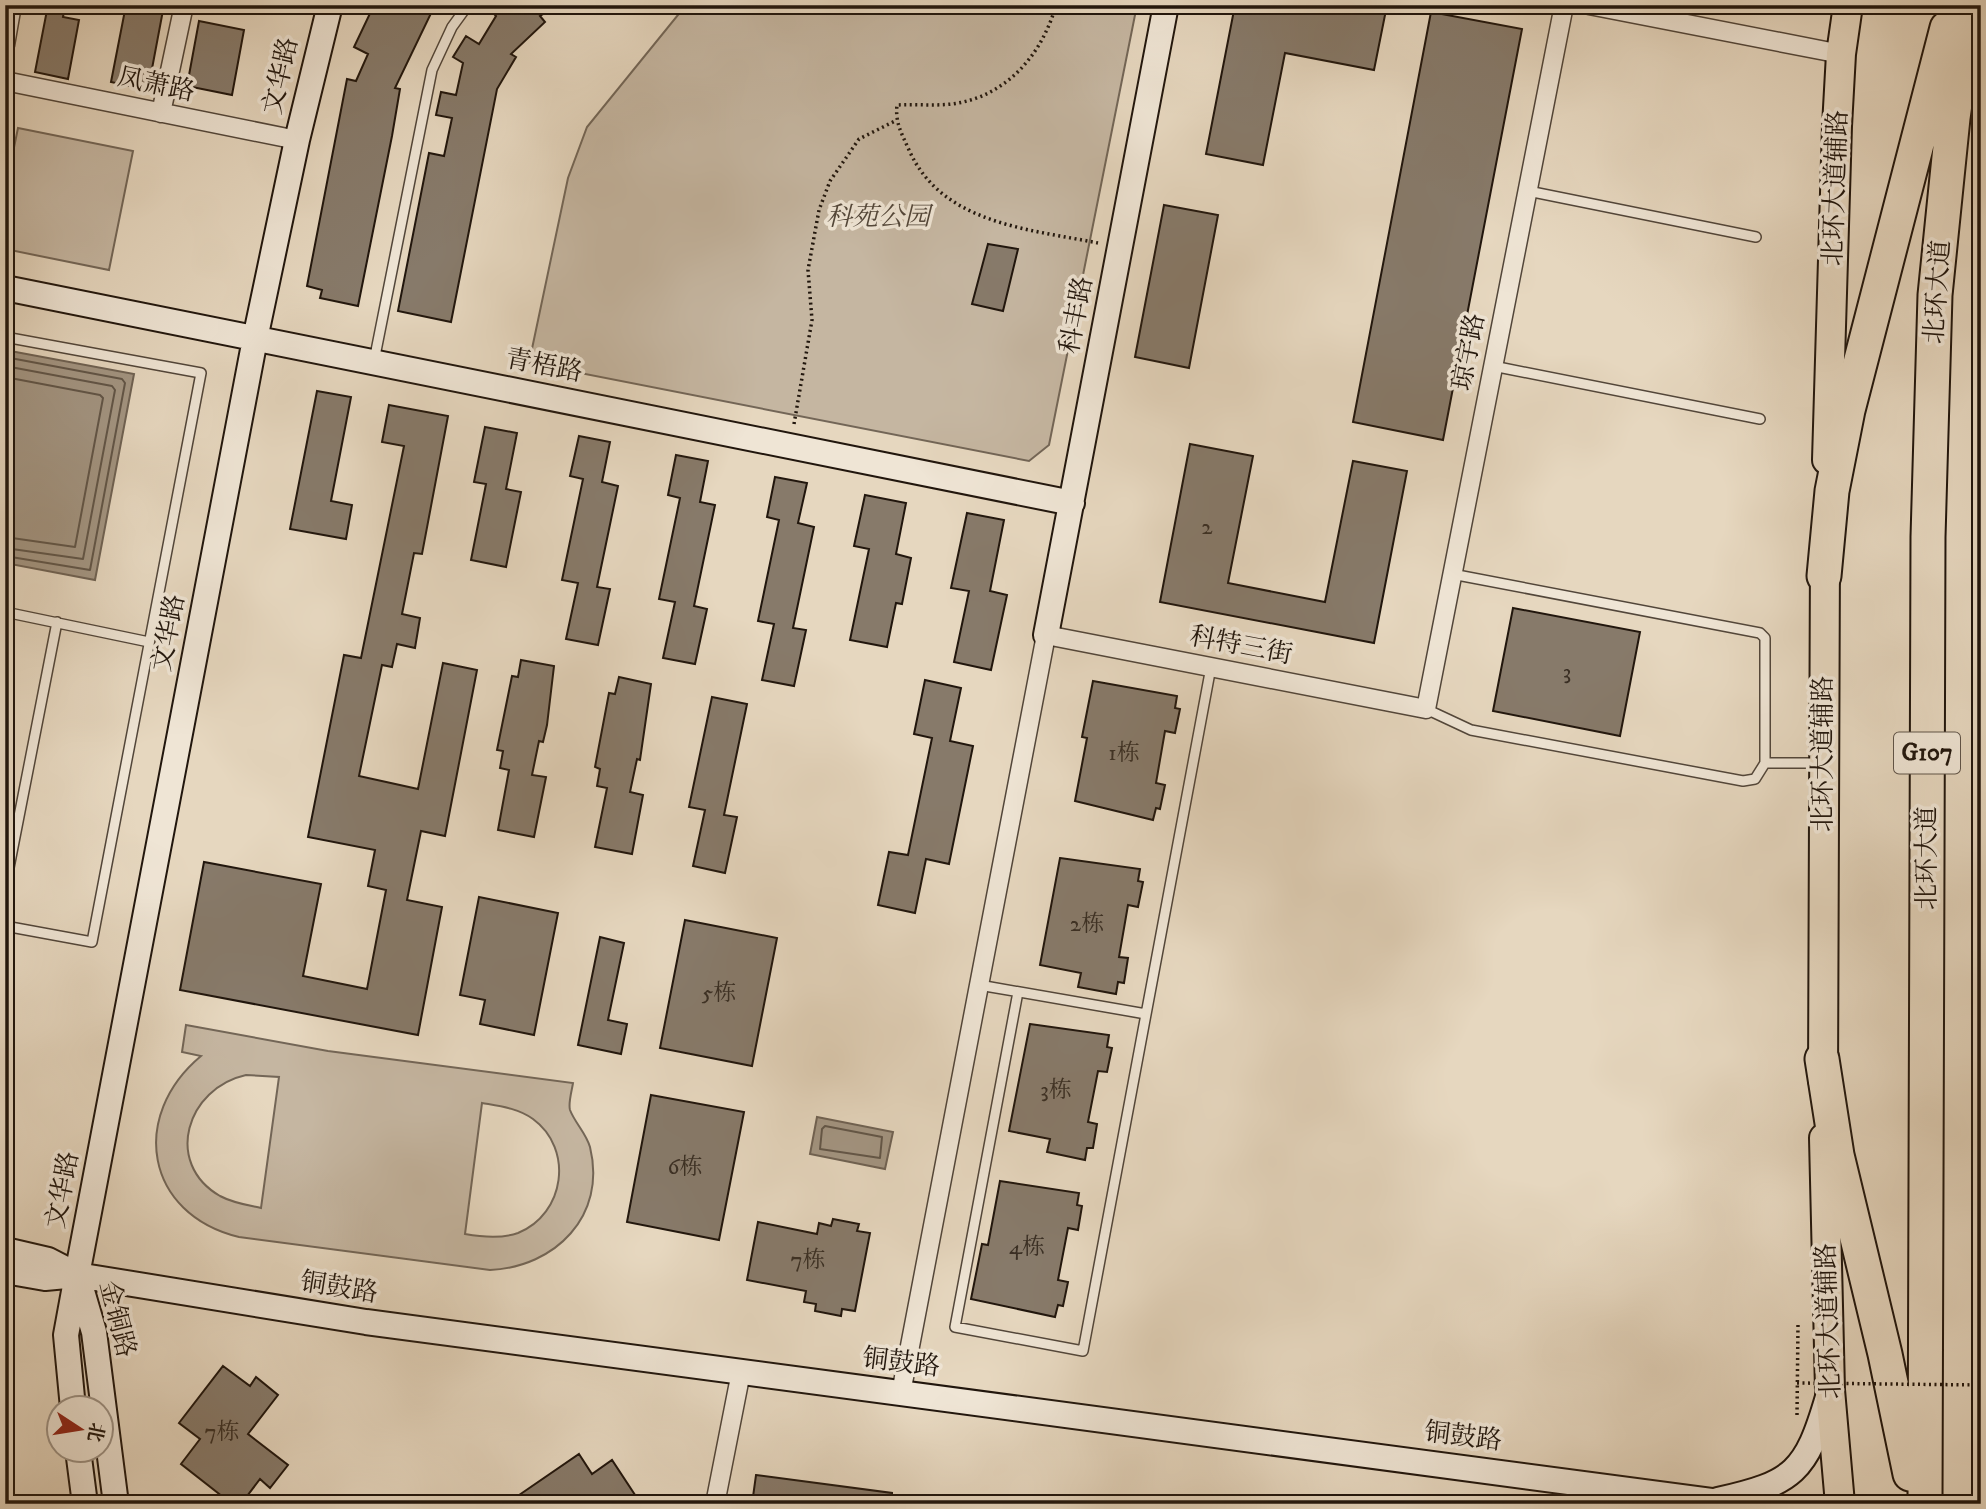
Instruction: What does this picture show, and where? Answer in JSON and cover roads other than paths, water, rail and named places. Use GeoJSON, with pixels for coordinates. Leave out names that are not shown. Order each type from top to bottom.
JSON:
{"type":"FeatureCollection","features":[{"type":"Feature","properties":{"kind":"highway"},"geometry":{"type":"LineString","coordinates":[[1824,576],[1832,491],[1849,410],[1953,5]]}},
{"type":"Feature","properties":{"kind":"highway","name":"北环大道"},"geometry":{"type":"LineString","coordinates":[[1925,1504],[1928,523],[1935,295],[1953,118],[1969,5]]}},
{"type":"Feature","properties":{"kind":"highway"},"geometry":{"type":"LineString","coordinates":[[1822,1059],[1837,1155],[1885,1354],[1915,1504]]}},
{"type":"Feature","properties":{"kind":"main road","name":"北环大道辅路"},"geometry":{"type":"LineString","coordinates":[[1840,1504],[1830,1390],[1822,1059],[1824,576],[1841,54],[1848,5]]}},
{"type":"Feature","properties":{"kind":"street"},"geometry":{"type":"LineString","coordinates":[[5,46],[12,5]]}},
{"type":"Feature","properties":{"kind":"street"},"geometry":{"type":"LineString","coordinates":[[161,113],[184,5]]}},
{"type":"Feature","properties":{"kind":"street","name":"文华路"},"geometry":{"type":"LineString","coordinates":[[77,1275],[255,339],[297,140],[330,5]]}},
{"type":"Feature","properties":{"kind":"street","name":"科丰路"},"geometry":{"type":"LineString","coordinates":[[1046,635],[1166,5]]}},
{"type":"Feature","properties":{"kind":"street","name":"琼宇路"},"geometry":{"type":"LineString","coordinates":[[1426,709],[1564,5]]}},
{"type":"Feature","properties":{"kind":"street"},"geometry":{"type":"LineString","coordinates":[[1589,5],[1841,54]]}},
{"type":"Feature","properties":{"kind":"street","name":"凤萧路"},"geometry":{"type":"LineString","coordinates":[[5,81],[297,140]]}},
{"type":"Feature","properties":{"kind":"street","name":"青梧路"},"geometry":{"type":"LineString","coordinates":[[5,289],[1072,503]]}},
{"type":"Feature","properties":{"kind":"street"},"geometry":{"type":"LineString","coordinates":[[901,1393],[1046,635]]}},
{"type":"Feature","properties":{"kind":"street","name":"科特三街"},"geometry":{"type":"LineString","coordinates":[[1046,635],[1426,709]]}},
{"type":"Feature","properties":{"kind":"street","name":"铜鼓路"},"geometry":{"type":"LineString","coordinates":[[5,1250],[48,1260],[77,1275]]}},
{"type":"Feature","properties":{"kind":"street","name":"铜鼓路"},"geometry":{"type":"LineString","coordinates":[[5,1271],[45,1278],[77,1275],[366,1322],[1726,1502]]}},
{"type":"Feature","properties":{"kind":"street","name":"金铜路"},"geometry":{"type":"LineString","coordinates":[[72,1394],[66,1335],[77,1275]]}},
{"type":"Feature","properties":{"kind":"street","name":"金铜路"},"geometry":{"type":"LineString","coordinates":[[77,1275],[94,1332],[116,1504]]}},
{"type":"Feature","properties":{"kind":"street"},"geometry":{"type":"LineString","coordinates":[[715,1504],[741,1373]]}},
{"type":"Feature","properties":{"kind":"street"},"geometry":{"type":"LineString","coordinates":[[1726,1502],[1774,1485],[1790,1476],[1805,1459],[1818,1433],[1830,1390]]}},
{"type":"Feature","properties":{"kind":"street"},"geometry":{"type":"LineString","coordinates":[[80,1464],[85,1504]]}},
{"type":"Feature","properties":{"kind":"lane"},"geometry":{"type":"LineString","coordinates":[[374,362],[429,81],[452,27],[468,5]]}},
{"type":"Feature","properties":{"kind":"lane"},"geometry":{"type":"LineString","coordinates":[[1528,191],[1756,237]]}},
{"type":"Feature","properties":{"kind":"lane"},"geometry":{"type":"LineString","coordinates":[[5,337],[201,373],[92,942],[5,926]]}},
{"type":"Feature","properties":{"kind":"lane"},"geometry":{"type":"LineString","coordinates":[[1493,366],[1760,419]]}},
{"type":"Feature","properties":{"kind":"lane"},"geometry":{"type":"LineString","coordinates":[[1426,709],[1471,730],[1743,781],[1760,775],[1765,764],[1765,638],[1760,633],[1452,574]]}},
{"type":"Feature","properties":{"kind":"lane"},"geometry":{"type":"LineString","coordinates":[[5,612],[149,642]]}},
{"type":"Feature","properties":{"kind":"lane"},"geometry":{"type":"LineString","coordinates":[[5,888],[57,622]]}},
{"type":"Feature","properties":{"kind":"lane"},"geometry":{"type":"LineString","coordinates":[[1018,992],[955,1327],[1083,1351],[1211,667]]}},
{"type":"Feature","properties":{"kind":"lane"},"geometry":{"type":"LineString","coordinates":[[1765,764],[1824,763]]}},
{"type":"Feature","properties":{"kind":"lane"},"geometry":{"type":"LineString","coordinates":[[979,985],[1146,1014]]}},
{"type":"Feature","properties":{"kind":"water"},"geometry":{"type":"Polygon","coordinates":[[[5,350],[134,374],[95,580],[5,563],[5,350]]]}},
{"type":"Feature","properties":{"kind":"water"},"geometry":{"type":"Polygon","coordinates":[[[817,1117],[893,1132],[885,1169],[810,1154],[817,1117]]]}},
{"type":"Feature","properties":{"kind":"park label","name":"科苑公园"},"geometry":{"type":"Point","coordinates":[878,217]}}]}
